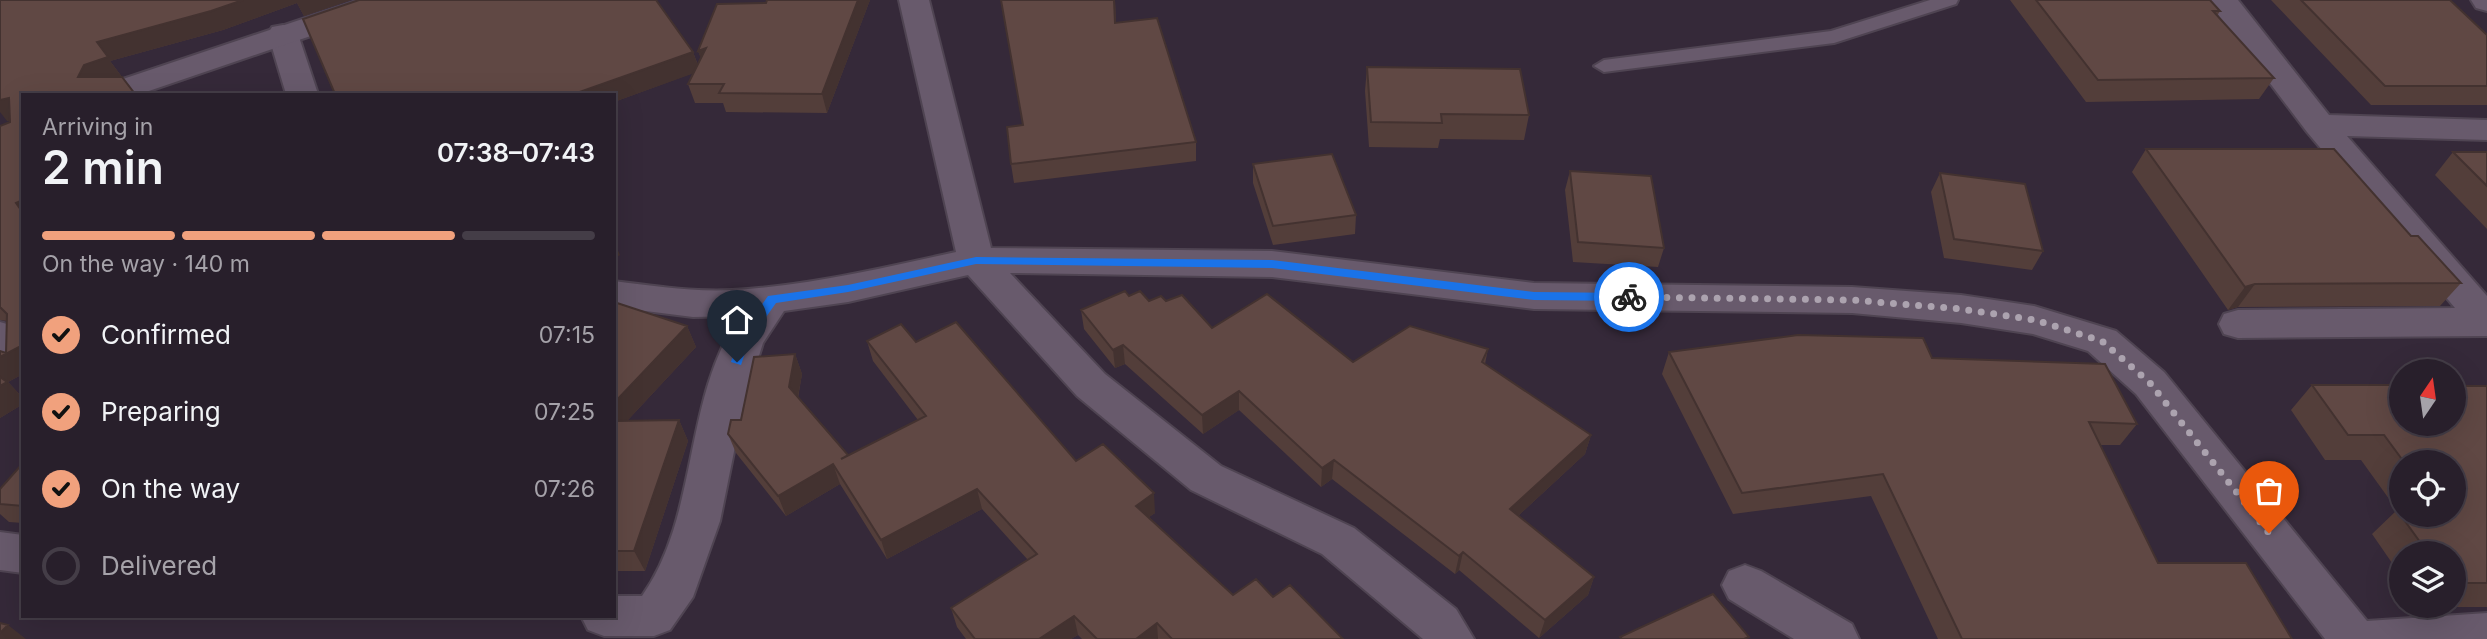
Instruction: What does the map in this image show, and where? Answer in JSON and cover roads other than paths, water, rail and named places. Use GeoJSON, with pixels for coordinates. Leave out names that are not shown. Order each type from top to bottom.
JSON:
{"type":"FeatureCollection","features":[{"type":"Feature","properties":{"kind":"street"},"geometry":{"type":"LineString","coordinates":[[113,93],[388,0]]}},
{"type":"Feature","properties":{"kind":"street"},"geometry":{"type":"LineString","coordinates":[[914,0],[913,6],[929,61],[976,260],[1091,385],[1206,478],[1338,541],[1439,623],[1450,639]]}},
{"type":"Feature","properties":{"kind":"street"},"geometry":{"type":"LineString","coordinates":[[2222,0],[2319,125],[2487,322]]}},
{"type":"Feature","properties":{"kind":"street"},"geometry":{"type":"LineString","coordinates":[[283,34],[302,93]]}},
{"type":"Feature","properties":{"kind":"street"},"geometry":{"type":"LineString","coordinates":[[2319,125],[2487,130]]}},
{"type":"Feature","properties":{"kind":"street"},"geometry":{"type":"LineString","coordinates":[[616,294],[675,303],[737,305],[848,289],[976,260],[1272,264],[1534,296],[1852,300],[1961,309],[2035,320],[2102,341],[2150,383],[2353,639]]}},
{"type":"Feature","properties":{"kind":"street"},"geometry":{"type":"LineString","coordinates":[[616,616],[654,616],[677,583],[698,521],[723,407],[744,340],[772,299]]}},
{"type":"Feature","properties":{"kind":"street"},"geometry":{"type":"LineString","coordinates":[[2238,324],[2487,322]]}},
{"type":"Feature","properties":{"kind":"street"},"geometry":{"type":"LineString","coordinates":[[0,336],[21,354]]}},
{"type":"Feature","properties":{"kind":"street"},"geometry":{"type":"LineString","coordinates":[[0,551],[21,554]]}},
{"type":"Feature","properties":{"kind":"street"},"geometry":{"type":"LineString","coordinates":[[1745,584],[1835,639]]}},
{"type":"Feature","properties":{"kind":"street"},"geometry":{"type":"LineString","coordinates":[[2374,639],[2487,634]]}},
{"type":"Feature","properties":{"kind":"lane"},"geometry":{"type":"LineString","coordinates":[[1604,66],[1834,37],[1949,0]]}}]}
